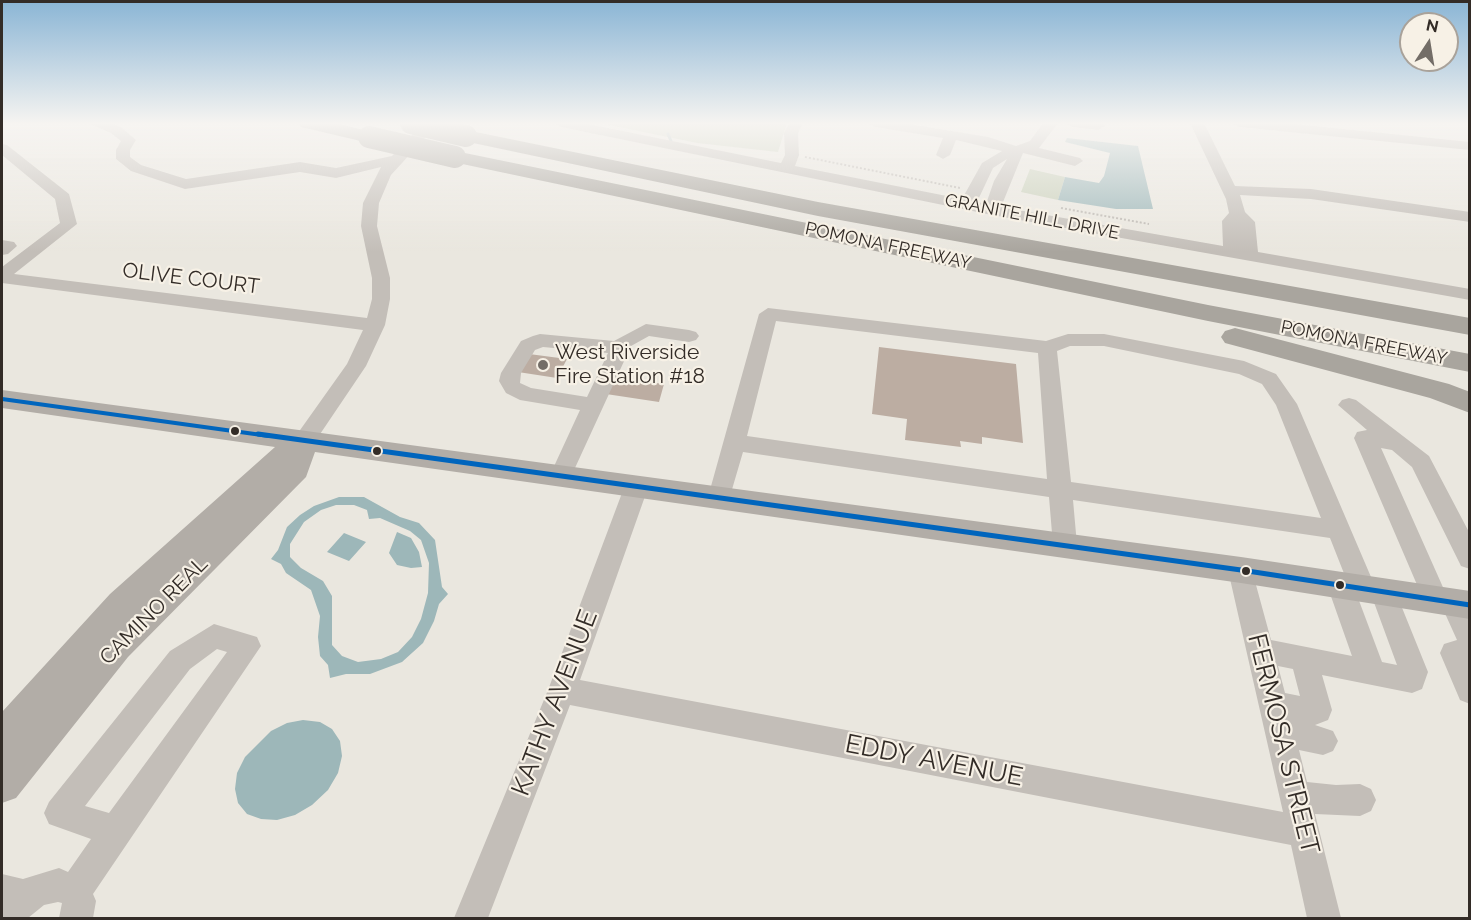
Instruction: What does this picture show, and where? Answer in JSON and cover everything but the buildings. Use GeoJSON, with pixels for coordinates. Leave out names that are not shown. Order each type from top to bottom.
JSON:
{"type":"FeatureCollection","features":[{"type":"Feature","properties":{"kind":"highway","name":"POMONA FREEWAY"},"geometry":{"type":"LineString","coordinates":[[498,166],[1208,313],[1470,363]]}},
{"type":"Feature","properties":{"kind":"highway","name":"POMONA FREEWAY"},"geometry":{"type":"LineString","coordinates":[[610,166],[818,209],[1470,327]]}},
{"type":"Feature","properties":{"kind":"highway"},"geometry":{"type":"LineString","coordinates":[[922,253],[980,276],[1222,334],[1439,391],[1470,403]]}},
{"type":"Feature","properties":{"kind":"main road"},"geometry":{"type":"LineString","coordinates":[[2,399],[1065,545],[1453,603]]}},
{"type":"Feature","properties":{"kind":"main road","name":"CAMINO REAL"},"geometry":{"type":"LineString","coordinates":[[2,747],[11,727],[122,604],[269,466],[304,440]]}},
{"type":"Feature","properties":{"kind":"main road","name":"CAMINO REAL"},"geometry":{"type":"LineString","coordinates":[[2,784],[116,646],[296,469],[304,440]]}},
{"type":"Feature","properties":{"kind":"street"},"geometry":{"type":"LineString","coordinates":[[2,277],[69,224],[63,196],[21,166]]}},
{"type":"Feature","properties":{"kind":"street"},"geometry":{"type":"LineString","coordinates":[[133,166],[185,184],[226,180],[300,167],[336,173],[367,166]]}},
{"type":"Feature","properties":{"kind":"street","name":"CAMINO REAL"},"geometry":{"type":"LineString","coordinates":[[304,440],[356,366],[375,325],[381,298],[381,278],[369,226],[371,203],[380,180],[389,166]]}},
{"type":"Feature","properties":{"kind":"street","name":"GRANITE HILL DRIVE"},"geometry":{"type":"LineString","coordinates":[[809,166],[992,210],[1470,295]]}},
{"type":"Feature","properties":{"kind":"street"},"geometry":{"type":"LineString","coordinates":[[968,205],[989,166]]}},
{"type":"Feature","properties":{"kind":"street"},"geometry":{"type":"LineString","coordinates":[[992,210],[1008,168],[1001,166]]}},
{"type":"Feature","properties":{"kind":"street"},"geometry":{"type":"LineString","coordinates":[[1216,166],[1237,214],[1247,222],[1250,256]]}},
{"type":"Feature","properties":{"kind":"street"},"geometry":{"type":"LineString","coordinates":[[1228,190],[1311,194],[1470,217]]}},
{"type":"Feature","properties":{"kind":"street"},"geometry":{"type":"LineString","coordinates":[[1232,253],[1230,221],[1237,214]]}},
{"type":"Feature","properties":{"kind":"street"},"geometry":{"type":"LineString","coordinates":[[2,245],[8,246],[2,250]]}},
{"type":"Feature","properties":{"kind":"street","name":"OLIVE COURT"},"geometry":{"type":"LineString","coordinates":[[2,277],[375,325]]}},
{"type":"Feature","properties":{"kind":"street"},"geometry":{"type":"LineString","coordinates":[[720,497],[768,314],[1047,348],[1068,340],[1104,340],[1244,368],[1269,380],[1282,394],[1362,588],[1414,672],[1412,680],[1372,674],[1261,650]]}},
{"type":"Feature","properties":{"kind":"street"},"geometry":{"type":"LineString","coordinates":[[561,475],[623,342],[646,330],[689,336]]}},
{"type":"Feature","properties":{"kind":"street"},"geometry":{"type":"LineString","coordinates":[[593,405],[527,395],[513,388],[509,381],[511,373],[528,346],[540,340],[620,348]]}},
{"type":"Feature","properties":{"kind":"street"},"geometry":{"type":"LineString","coordinates":[[1047,348],[1065,545]]}},
{"type":"Feature","properties":{"kind":"street"},"geometry":{"type":"LineString","coordinates":[[1349,405],[1421,462],[1469,559]]}},
{"type":"Feature","properties":{"kind":"street"},"geometry":{"type":"LineString","coordinates":[[1398,443],[1365,438],[1453,603],[1470,640]]}},
{"type":"Feature","properties":{"kind":"street"},"geometry":{"type":"LineString","coordinates":[[733,442],[1340,531]]}},
{"type":"Feature","properties":{"kind":"street","name":"KATHY AVENUE"},"geometry":{"type":"LineString","coordinates":[[471,918],[562,690],[637,485]]}},
{"type":"Feature","properties":{"kind":"street","name":"FERMOSA STREET"},"geometry":{"type":"LineString","coordinates":[[1241,570],[1324,918]]}},
{"type":"Feature","properties":{"kind":"street"},"geometry":{"type":"LineString","coordinates":[[1362,588],[1372,674]]}},
{"type":"Feature","properties":{"kind":"street"},"geometry":{"type":"LineString","coordinates":[[11,902],[37,890],[59,885],[75,905],[115,831],[247,646],[213,636],[180,660],[60,813],[115,831]]}},
{"type":"Feature","properties":{"kind":"street"},"geometry":{"type":"LineString","coordinates":[[1470,650],[1454,653],[1470,691]]}},
{"type":"Feature","properties":{"kind":"street"},"geometry":{"type":"LineString","coordinates":[[1277,719],[1317,710],[1304,659]]}},
{"type":"Feature","properties":{"kind":"street","name":"EDDY AVENUE"},"geometry":{"type":"LineString","coordinates":[[562,690],[1305,832]]}},
{"type":"Feature","properties":{"kind":"street"},"geometry":{"type":"LineString","coordinates":[[1277,719],[1323,741]]}},
{"type":"Feature","properties":{"kind":"street"},"geometry":{"type":"LineString","coordinates":[[1296,796],[1360,800]]}},
{"type":"Feature","properties":{"kind":"path"},"geometry":{"type":"LineString","coordinates":[[821,166],[956,187]]}},
{"type":"Feature","properties":{"kind":"green space"},"geometry":{"type":"Polygon","coordinates":[[[1030,169],[1065,177],[1058,200],[1021,192],[1030,169]]]}},
{"type":"Feature","properties":{"kind":"water"},"geometry":{"type":"Polygon","coordinates":[[[1107,166],[1143,166],[1153,209],[1116,209],[1058,200],[1065,177],[1099,183],[1107,166]]]}},
{"type":"Feature","properties":{"kind":"water"},"geometry":{"type":"Polygon","coordinates":[[[339,497],[364,497],[400,517],[419,523],[435,540],[442,587],[448,594],[439,604],[434,621],[423,643],[402,662],[370,674],[346,674],[330,678],[328,665],[320,656],[318,637],[320,616],[311,590],[286,573],[281,564],[271,559],[278,550],[287,527],[314,506],[339,497]],[[336,505],[321,510],[304,522],[290,544],[290,557],[301,568],[323,581],[332,596],[332,645],[342,656],[358,662],[381,659],[398,652],[412,637],[421,619],[428,593],[429,563],[421,540],[410,531],[380,518],[369,519],[367,510],[354,505],[336,505]]]}},
{"type":"Feature","properties":{"kind":"water"},"geometry":{"type":"Polygon","coordinates":[[[397,532],[411,538],[419,552],[422,567],[411,568],[397,565],[389,553],[397,532]]]}},
{"type":"Feature","properties":{"kind":"water"},"geometry":{"type":"Polygon","coordinates":[[[344,533],[366,542],[349,561],[327,552],[344,533]]]}},
{"type":"Feature","properties":{"kind":"water"},"geometry":{"type":"Polygon","coordinates":[[[303,720],[320,722],[332,729],[340,741],[342,756],[338,773],[328,790],[312,805],[295,815],[277,820],[261,819],[247,814],[238,803],[235,789],[237,773],[245,757],[271,731],[287,723],[303,720]]]}},
{"type":"Feature","properties":{"kind":"transit line"},"geometry":{"type":"LineString","coordinates":[[2,399],[1241,570],[1470,605]]}},
{"type":"Feature","properties":{"kind":"place","name":"West Riverside Fire Station #18"},"geometry":{"type":"Point","coordinates":[543,365]}}]}
